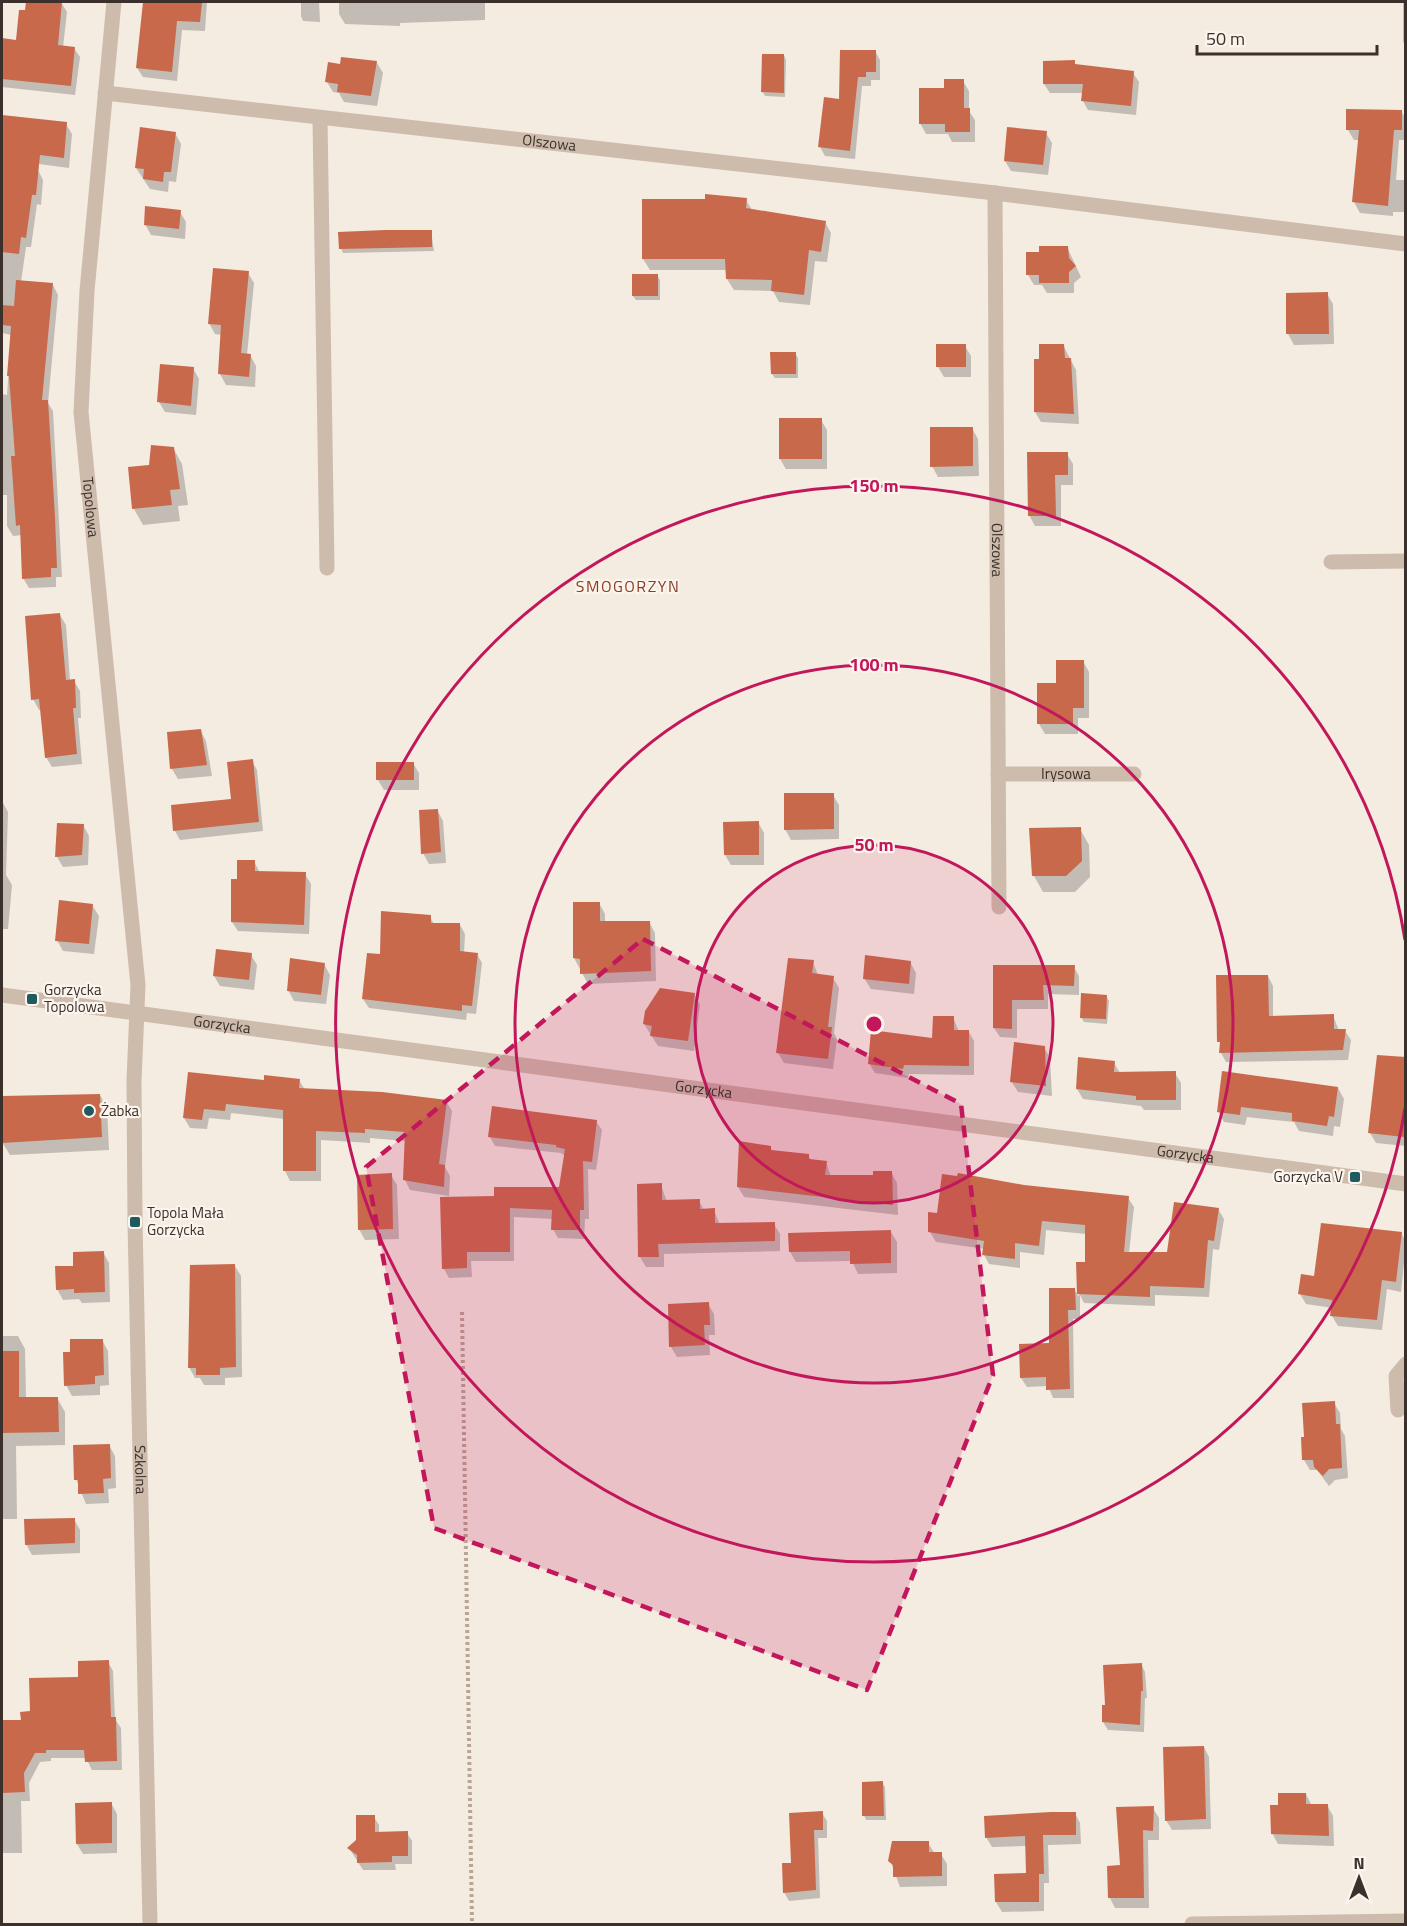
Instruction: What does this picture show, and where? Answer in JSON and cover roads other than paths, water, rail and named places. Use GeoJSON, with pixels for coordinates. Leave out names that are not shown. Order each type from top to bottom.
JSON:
{"type":"FeatureCollection","features":[{"type":"Feature","properties":{"kind":"street","name":"Topolowa"},"geometry":{"type":"LineString","coordinates":[[114,2],[87,291],[81,412],[136,957],[137,1013]]}},
{"type":"Feature","properties":{"kind":"street","name":"Olszowa"},"geometry":{"type":"LineString","coordinates":[[105,93],[320,119],[995,193],[1406,244]]}},
{"type":"Feature","properties":{"kind":"street"},"geometry":{"type":"LineString","coordinates":[[320,119],[327,568]]}},
{"type":"Feature","properties":{"kind":"street","name":"Olszowa"},"geometry":{"type":"LineString","coordinates":[[995,193],[999,907]]}},
{"type":"Feature","properties":{"kind":"street"},"geometry":{"type":"LineString","coordinates":[[1331,562],[1406,561]]}},
{"type":"Feature","properties":{"kind":"street","name":"Irysowa"},"geometry":{"type":"LineString","coordinates":[[998,774],[1134,774]]}},
{"type":"Feature","properties":{"kind":"street","name":"Gorzycka"},"geometry":{"type":"LineString","coordinates":[[2,995],[1406,1184]]}},
{"type":"Feature","properties":{"kind":"street","name":"Szkolna"},"geometry":{"type":"LineString","coordinates":[[137,1013],[134,1081],[135,1233],[150,1924]]}},
{"type":"Feature","properties":{"kind":"street"},"geometry":{"type":"LineString","coordinates":[[1398,1410],[1396,1376],[1406,1364]]}},
{"type":"Feature","properties":{"kind":"street"},"geometry":{"type":"LineString","coordinates":[[1192,1924],[1406,1921]]}},
{"type":"Feature","properties":{"kind":"place","name":"Gorzycka Topolowa"},"geometry":{"type":"Point","coordinates":[32,999]}},
{"type":"Feature","properties":{"kind":"place","name":"Żabka"},"geometry":{"type":"Point","coordinates":[89,1111]}},
{"type":"Feature","properties":{"kind":"place","name":"Gorzycka V"},"geometry":{"type":"Point","coordinates":[1355,1177]}},
{"type":"Feature","properties":{"kind":"place","name":"Topola Mała Gorzycka"},"geometry":{"type":"Point","coordinates":[135,1222]}},
{"type":"Feature","properties":{"kind":"district","name":"SMOGORZYN"},"geometry":{"type":"Point","coordinates":[628,586]}}]}
